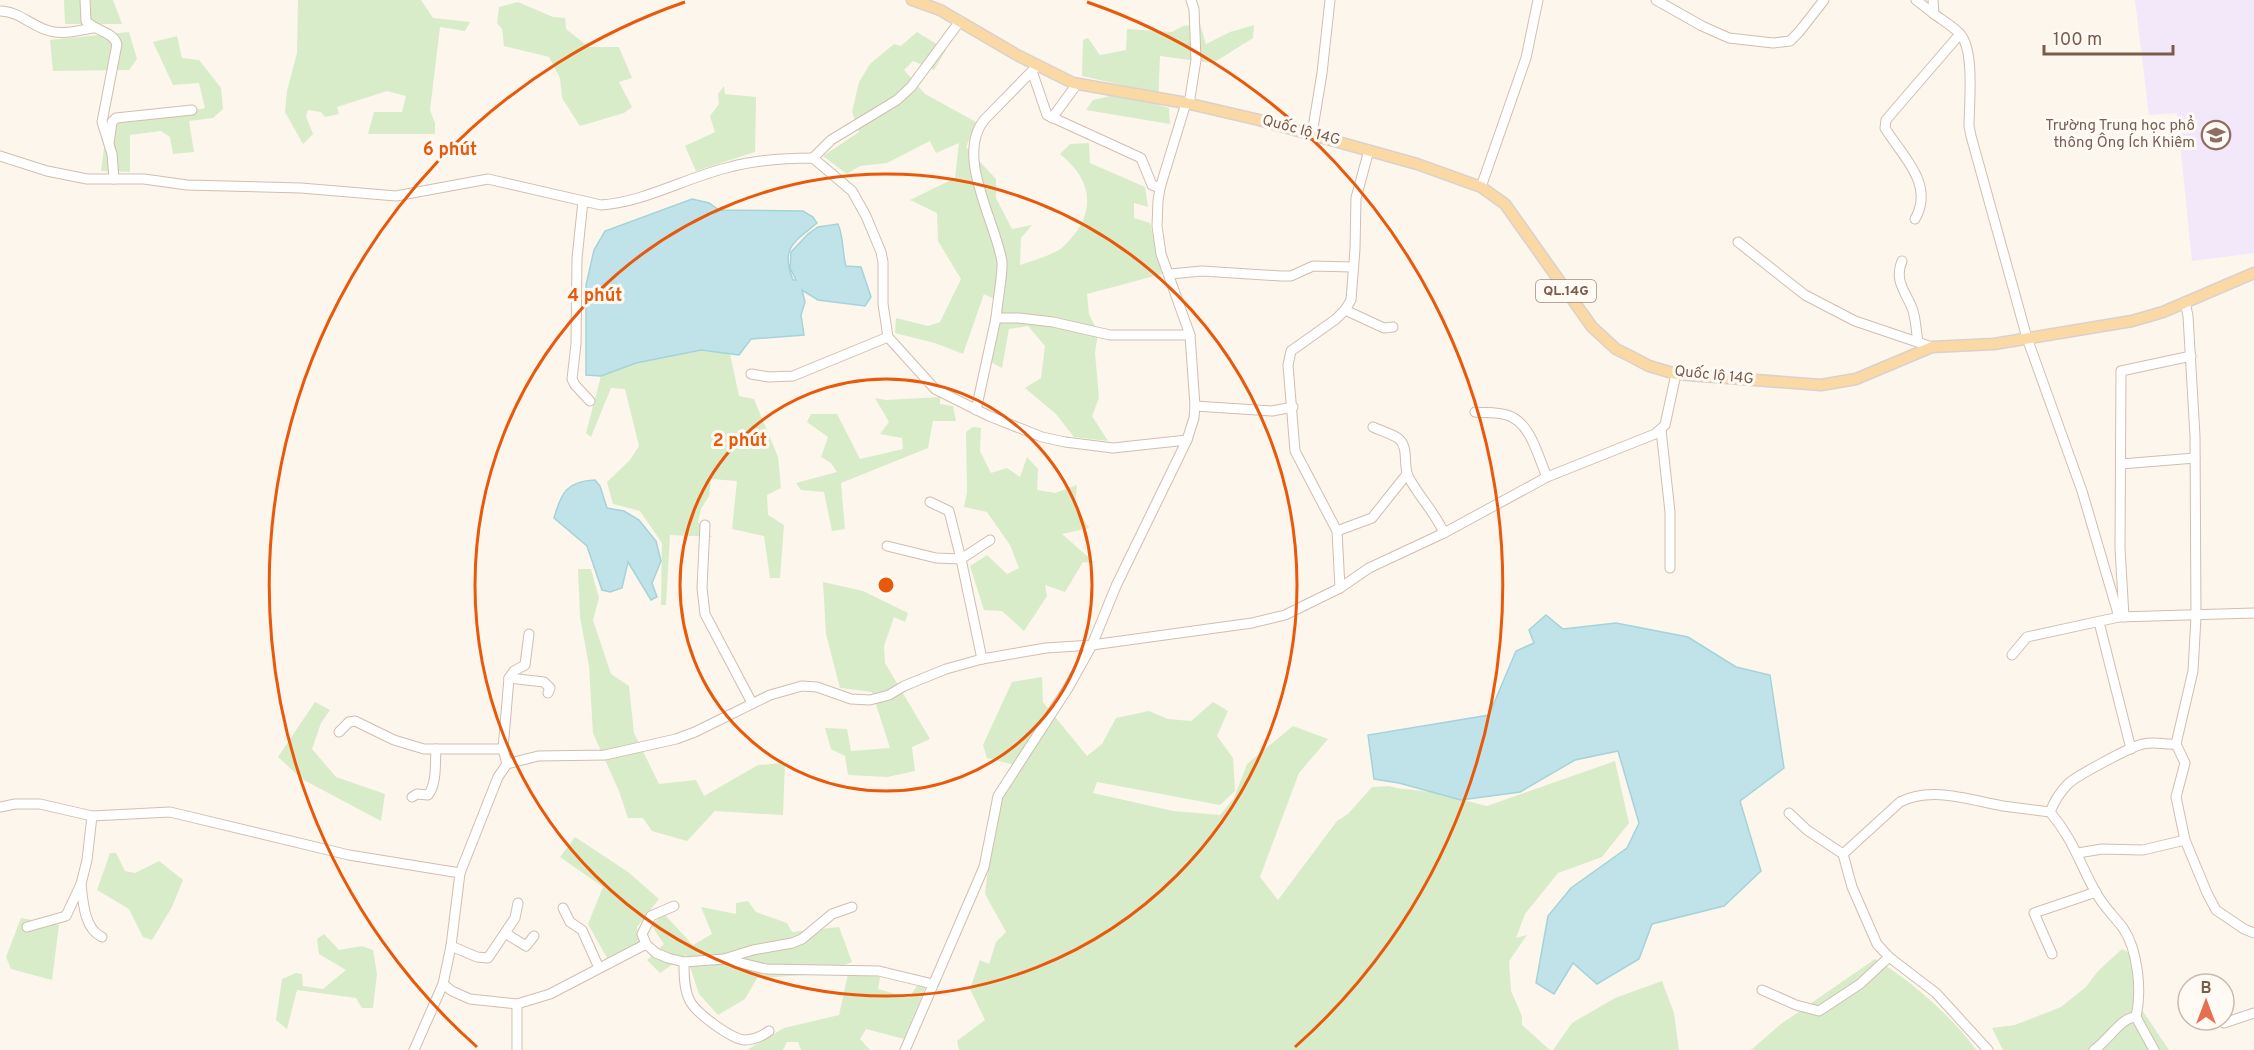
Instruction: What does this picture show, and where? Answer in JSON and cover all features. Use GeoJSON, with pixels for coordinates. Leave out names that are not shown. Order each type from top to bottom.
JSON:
{"type":"FeatureCollection","features":[{"type":"Feature","properties":{"kind":"main road","name":"Quốc lộ 14G"},"geometry":{"type":"LineString","coordinates":[[912,0],[940,10],[960,21],[1035,68],[1077,84],[1188,103],[1312,134],[1440,171],[1481,187],[1505,204],[1592,327],[1624,353],[1649,366],[1676,374],[1821,385],[1856,379],[1932,347],[1994,344],[2132,321],[2163,312],[2254,273]]}},
{"type":"Feature","properties":{"kind":"street"},"geometry":{"type":"LineString","coordinates":[[85,0],[86,21],[93,28],[113,36],[117,44],[102,118],[102,126],[112,154],[114,179]]}},
{"type":"Feature","properties":{"kind":"street"},"geometry":{"type":"LineString","coordinates":[[905,1050],[984,867],[999,796],[1068,688],[1092,645],[1116,586],[1187,440],[1194,418],[1190,335],[1161,254],[1157,226],[1160,188],[1188,103],[1196,60],[1194,9],[1191,0]]}},
{"type":"Feature","properties":{"kind":"street"},"geometry":{"type":"LineString","coordinates":[[1312,134],[1330,0]]}},
{"type":"Feature","properties":{"kind":"street"},"geometry":{"type":"LineString","coordinates":[[1481,187],[1526,58],[1538,0]]}},
{"type":"Feature","properties":{"kind":"street"},"geometry":{"type":"LineString","coordinates":[[1656,0],[1702,26],[1729,38],[1782,44],[1790,41],[1799,32],[1824,0]]}},
{"type":"Feature","properties":{"kind":"street"},"geometry":{"type":"LineString","coordinates":[[1916,0],[1960,34],[1965,42],[1969,61],[1971,136],[2027,338],[2082,491],[2121,617]]}},
{"type":"Feature","properties":{"kind":"street"},"geometry":{"type":"LineString","coordinates":[[1933,0],[1934,14]]}},
{"type":"Feature","properties":{"kind":"street"},"geometry":{"type":"LineString","coordinates":[[0,12],[8,11],[51,32],[70,32],[93,28]]}},
{"type":"Feature","properties":{"kind":"street"},"geometry":{"type":"LineString","coordinates":[[813,158],[831,140],[897,100],[911,87],[960,21]]}},
{"type":"Feature","properties":{"kind":"street"},"geometry":{"type":"LineString","coordinates":[[1915,219],[1921,209],[1921,194],[1908,159],[1885,128],[1886,120],[1960,34]]}},
{"type":"Feature","properties":{"kind":"street"},"geometry":{"type":"LineString","coordinates":[[1035,68],[1047,115],[1141,158],[1152,184],[1160,188]]}},
{"type":"Feature","properties":{"kind":"street"},"geometry":{"type":"LineString","coordinates":[[976,410],[996,318],[1002,265],[979,183],[973,154],[974,137],[985,119],[1035,68]]}},
{"type":"Feature","properties":{"kind":"street"},"geometry":{"type":"LineString","coordinates":[[1052,118],[1077,84]]}},
{"type":"Feature","properties":{"kind":"street"},"geometry":{"type":"LineString","coordinates":[[109,143],[112,122],[116,118],[192,110]]}},
{"type":"Feature","properties":{"kind":"street"},"geometry":{"type":"LineString","coordinates":[[1340,588],[1337,531],[1295,452],[1288,365],[1291,351],[1320,332],[1345,310],[1351,300],[1356,198],[1369,150]]}},
{"type":"Feature","properties":{"kind":"street"},"geometry":{"type":"LineString","coordinates":[[0,156],[47,171],[77,177],[144,179],[187,185],[301,188],[396,196],[488,179],[601,205],[611,204],[730,167],[787,158],[813,158],[852,191],[866,216],[881,252],[883,304],[888,337],[935,389],[976,410],[1042,437],[1065,442],[1113,448],[1187,440]]}},
{"type":"Feature","properties":{"kind":"street"},"geometry":{"type":"LineString","coordinates":[[583,201],[577,258],[576,344],[572,378],[574,385],[590,400]]}},
{"type":"Feature","properties":{"kind":"street"},"geometry":{"type":"LineString","coordinates":[[1738,242],[1805,295],[1855,321],[1932,347]]}},
{"type":"Feature","properties":{"kind":"street"},"geometry":{"type":"LineString","coordinates":[[1902,261],[1898,270],[1899,278],[1912,309],[1918,342]]}},
{"type":"Feature","properties":{"kind":"street"},"geometry":{"type":"LineString","coordinates":[[1170,274],[1202,271],[1291,276],[1313,266],[1352,267]]}},
{"type":"Feature","properties":{"kind":"street"},"geometry":{"type":"LineString","coordinates":[[2185,302],[2191,356],[2195,458],[2196,617],[2193,671],[2176,744],[2185,763],[2176,797],[2185,840],[2216,910],[2254,933]]}},
{"type":"Feature","properties":{"kind":"street"},"geometry":{"type":"LineString","coordinates":[[1345,310],[1384,328],[1393,327]]}},
{"type":"Feature","properties":{"kind":"street"},"geometry":{"type":"LineString","coordinates":[[996,318],[1053,322],[1110,335],[1190,335]]}},
{"type":"Feature","properties":{"kind":"street"},"geometry":{"type":"LineString","coordinates":[[751,374],[769,377],[793,376],[888,337]]}},
{"type":"Feature","properties":{"kind":"street"},"geometry":{"type":"LineString","coordinates":[[2121,617],[2121,371],[2191,356]]}},
{"type":"Feature","properties":{"kind":"street"},"geometry":{"type":"LineString","coordinates":[[414,1050],[443,984],[451,946],[460,873],[498,777],[507,764],[538,756],[605,755],[657,745],[695,732],[770,695],[802,686],[817,687],[851,699],[870,700],[889,695],[904,686],[946,669],[982,659],[1046,648],[1092,645],[1252,623],[1285,615],[1340,588],[1369,568],[1444,533],[1547,477],[1661,430],[1665,425],[1676,374]]}},
{"type":"Feature","properties":{"kind":"street"},"geometry":{"type":"LineString","coordinates":[[1195,406],[1272,411],[1293,407]]}},
{"type":"Feature","properties":{"kind":"street"},"geometry":{"type":"LineString","coordinates":[[1475,412],[1507,415],[1521,423],[1527,431],[1547,477]]}},
{"type":"Feature","properties":{"kind":"street"},"geometry":{"type":"LineString","coordinates":[[1373,427],[1398,438],[1404,446],[1407,474],[1439,521],[1444,533]]}},
{"type":"Feature","properties":{"kind":"street"},"geometry":{"type":"LineString","coordinates":[[1661,430],[1670,512],[1670,568]]}},
{"type":"Feature","properties":{"kind":"street"},"geometry":{"type":"LineString","coordinates":[[2121,464],[2195,458]]}},
{"type":"Feature","properties":{"kind":"street"},"geometry":{"type":"LineString","coordinates":[[1337,531],[1372,518],[1407,474]]}},
{"type":"Feature","properties":{"kind":"street"},"geometry":{"type":"LineString","coordinates":[[930,502],[949,511],[982,659]]}},
{"type":"Feature","properties":{"kind":"street"},"geometry":{"type":"LineString","coordinates":[[705,525],[702,588],[705,614],[752,704]]}},
{"type":"Feature","properties":{"kind":"street"},"geometry":{"type":"LineString","coordinates":[[887,546],[936,558],[961,559],[990,540]]}},
{"type":"Feature","properties":{"kind":"street"},"geometry":{"type":"LineString","coordinates":[[2100,550],[2120,548]]}},
{"type":"Feature","properties":{"kind":"street"},"geometry":{"type":"LineString","coordinates":[[2013,655],[2027,637],[2121,617],[2254,614]]}},
{"type":"Feature","properties":{"kind":"street"},"geometry":{"type":"LineString","coordinates":[[2099,622],[2131,749]]}},
{"type":"Feature","properties":{"kind":"street"},"geometry":{"type":"LineString","coordinates":[[507,764],[503,749],[509,678],[514,671],[525,665],[529,634]]}},
{"type":"Feature","properties":{"kind":"street"},"geometry":{"type":"LineString","coordinates":[[509,678],[544,682],[550,688],[548,693]]}},
{"type":"Feature","properties":{"kind":"street"},"geometry":{"type":"LineString","coordinates":[[339,732],[349,722],[355,721],[394,740],[424,749],[503,749]]}},
{"type":"Feature","properties":{"kind":"street"},"geometry":{"type":"LineString","coordinates":[[2050,812],[2054,802],[2069,783],[2131,749],[2153,742],[2166,745],[2176,744]]}},
{"type":"Feature","properties":{"kind":"street"},"geometry":{"type":"LineString","coordinates":[[412,797],[417,794],[431,793],[436,749]]}},
{"type":"Feature","properties":{"kind":"street"},"geometry":{"type":"LineString","coordinates":[[1843,854],[1900,802],[1911,796],[1947,795],[2050,812],[2062,825],[2096,892],[2123,928],[2132,948],[2139,992],[2136,1017],[2154,1050]]}},
{"type":"Feature","properties":{"kind":"street"},"geometry":{"type":"LineString","coordinates":[[0,807],[15,804],[40,804],[92,816],[170,812],[349,855],[460,873]]}},
{"type":"Feature","properties":{"kind":"street"},"geometry":{"type":"LineString","coordinates":[[1789,813],[1807,830],[1843,854],[1852,888],[1874,939],[1890,957],[1936,993],[1988,1050]]}},
{"type":"Feature","properties":{"kind":"street"},"geometry":{"type":"LineString","coordinates":[[27,927],[66,916],[81,884],[87,860],[92,816]]}},
{"type":"Feature","properties":{"kind":"street"},"geometry":{"type":"LineString","coordinates":[[2078,853],[2102,849],[2143,850],[2185,840]]}},
{"type":"Feature","properties":{"kind":"street"},"geometry":{"type":"LineString","coordinates":[[81,884],[85,915],[97,934],[102,937]]}},
{"type":"Feature","properties":{"kind":"street"},"geometry":{"type":"LineString","coordinates":[[2052,954],[2034,913],[2096,892]]}},
{"type":"Feature","properties":{"kind":"street"},"geometry":{"type":"LineString","coordinates":[[451,946],[477,957],[488,958],[514,918],[518,903]]}},
{"type":"Feature","properties":{"kind":"street"},"geometry":{"type":"LineString","coordinates":[[674,906],[651,916],[642,934],[646,944],[656,953],[684,962],[724,959],[744,952],[792,943],[802,939],[832,914],[852,907]]}},
{"type":"Feature","properties":{"kind":"street"},"geometry":{"type":"LineString","coordinates":[[563,908],[570,922],[582,930],[599,968]]}},
{"type":"Feature","properties":{"kind":"street"},"geometry":{"type":"LineString","coordinates":[[505,933],[526,946],[534,936]]}},
{"type":"Feature","properties":{"kind":"street"},"geometry":{"type":"LineString","coordinates":[[443,984],[452,992],[470,999],[517,1004],[550,994],[646,944]]}},
{"type":"Feature","properties":{"kind":"street"},"geometry":{"type":"LineString","coordinates":[[1762,990],[1796,1005],[1819,1011],[1860,984],[1890,957]]}},
{"type":"Feature","properties":{"kind":"street"},"geometry":{"type":"LineString","coordinates":[[724,959],[766,969],[879,971],[933,984]]}},
{"type":"Feature","properties":{"kind":"street"},"geometry":{"type":"LineString","coordinates":[[684,962],[689,1000],[699,1012],[737,1039],[759,1038],[769,1030]]}},
{"type":"Feature","properties":{"kind":"street"},"geometry":{"type":"LineString","coordinates":[[517,1004],[518,1050]]}},
{"type":"Feature","properties":{"kind":"street"},"geometry":{"type":"LineString","coordinates":[[2236,1019],[2254,1013]]}},
{"type":"Feature","properties":{"kind":"street"},"geometry":{"type":"LineString","coordinates":[[2094,1050],[2107,1041],[2128,1017],[2136,1017]]}},
{"type":"Feature","properties":{"kind":"shaded area","name":"Trường Trung học phổ thông Ông Ích Khiêm"},"geometry":{"type":"Polygon","coordinates":[[[2135,0],[2254,0],[2254,253],[2192,261],[2177,113],[2149,115],[2135,0]]]}},
{"type":"Feature","properties":{"kind":"green space"},"geometry":{"type":"Polygon","coordinates":[[[64,0],[113,0],[122,24],[65,24],[64,0]]]}},
{"type":"Feature","properties":{"kind":"green space"},"geometry":{"type":"Polygon","coordinates":[[[298,0],[421,0],[433,18],[470,22],[465,31],[440,27],[430,110],[435,123],[435,134],[368,134],[374,112],[402,112],[406,96],[387,91],[337,107],[339,114],[325,117],[321,112],[308,110],[306,116],[313,134],[303,144],[285,112],[287,91],[297,53],[298,0]]]}},
{"type":"Feature","properties":{"kind":"green space"},"geometry":{"type":"Polygon","coordinates":[[[518,2],[553,17],[565,18],[566,29],[589,47],[619,47],[632,78],[619,82],[632,107],[624,113],[580,126],[562,98],[560,78],[549,57],[504,46],[502,29],[497,23],[499,7],[518,2]]]}},
{"type":"Feature","properties":{"kind":"green space"},"geometry":{"type":"Polygon","coordinates":[[[1200,24],[1206,44],[1230,32],[1254,25],[1253,38],[1213,63],[1160,56],[1158,105],[1169,108],[1170,124],[1086,110],[1093,100],[1140,89],[1082,76],[1083,40],[1088,38],[1100,55],[1126,50],[1127,29],[1172,32],[1183,26],[1200,24]]]}},
{"type":"Feature","properties":{"kind":"green space"},"geometry":{"type":"Polygon","coordinates":[[[129,32],[137,59],[129,70],[53,71],[50,40],[129,32]]]}},
{"type":"Feature","properties":{"kind":"green space"},"geometry":{"type":"Polygon","coordinates":[[[917,32],[946,50],[934,70],[913,61],[904,70],[925,94],[976,122],[966,147],[996,179],[996,198],[1012,229],[1032,225],[1021,238],[1020,265],[1060,249],[1082,222],[1086,211],[1085,187],[1072,165],[1060,154],[1070,144],[1089,143],[1090,163],[1145,187],[1148,207],[1134,203],[1134,218],[1150,223],[1162,274],[1087,294],[1089,314],[1098,333],[1095,353],[1099,398],[1092,416],[1108,441],[1074,437],[1056,414],[1025,388],[1041,378],[1045,346],[1028,326],[1009,329],[1002,368],[989,361],[1000,302],[984,294],[963,354],[935,343],[895,333],[896,318],[928,326],[940,322],[961,279],[938,241],[937,213],[910,200],[955,178],[959,143],[936,153],[930,141],[887,163],[860,166],[847,174],[823,156],[859,132],[852,112],[859,82],[870,64],[894,44],[901,46],[917,32]]]}},
{"type":"Feature","properties":{"kind":"green space"},"geometry":{"type":"Polygon","coordinates":[[[177,36],[182,58],[199,60],[221,88],[223,109],[213,118],[189,121],[194,152],[173,154],[170,137],[161,131],[130,135],[130,172],[101,171],[108,119],[156,111],[171,115],[205,108],[199,83],[173,85],[153,42],[177,36]]]}},
{"type":"Feature","properties":{"kind":"green space"},"geometry":{"type":"Polygon","coordinates":[[[724,86],[725,94],[756,97],[755,152],[696,171],[685,146],[715,132],[710,116],[719,104],[718,94],[724,86]]]}},
{"type":"Feature","properties":{"kind":"green space"},"geometry":{"type":"Polygon","coordinates":[[[701,350],[730,354],[739,396],[754,399],[778,457],[781,488],[767,495],[768,515],[784,525],[780,578],[770,578],[764,536],[732,529],[737,481],[711,479],[709,496],[701,509],[698,522],[712,537],[670,535],[666,605],[661,605],[662,543],[640,511],[613,504],[607,482],[630,460],[639,446],[625,389],[611,388],[591,437],[586,433],[601,376],[636,363],[701,350]]]}},
{"type":"Feature","properties":{"kind":"green space"},"geometry":{"type":"Polygon","coordinates":[[[940,397],[940,404],[953,406],[956,421],[933,421],[928,448],[841,483],[845,529],[832,531],[824,492],[801,490],[796,483],[837,472],[831,463],[821,457],[828,437],[807,422],[811,414],[837,414],[860,459],[903,449],[902,438],[880,434],[889,422],[875,398],[886,400],[940,397]]]}},
{"type":"Feature","properties":{"kind":"green space"},"geometry":{"type":"Polygon","coordinates":[[[973,427],[981,428],[980,451],[991,473],[1007,468],[1020,477],[1027,457],[1038,469],[1037,490],[1055,493],[1077,485],[1075,505],[1089,528],[1062,534],[1095,563],[1083,562],[1065,592],[1045,585],[1047,596],[1024,631],[1002,611],[984,610],[970,566],[987,555],[1007,574],[1019,568],[1010,545],[987,512],[964,507],[967,492],[966,432],[973,427]]]}},
{"type":"Feature","properties":{"kind":"green space"},"geometry":{"type":"Polygon","coordinates":[[[578,569],[591,569],[599,598],[593,620],[611,674],[629,686],[634,733],[659,784],[696,780],[704,796],[758,765],[785,763],[783,815],[715,811],[687,841],[652,831],[643,818],[628,818],[619,791],[593,733],[589,666],[580,617],[578,569]]]}},
{"type":"Feature","properties":{"kind":"green space"},"geometry":{"type":"Polygon","coordinates":[[[823,582],[863,591],[908,613],[905,622],[894,617],[884,646],[885,663],[930,739],[912,747],[915,771],[887,777],[848,775],[845,756],[831,749],[825,728],[847,729],[851,751],[890,748],[872,692],[840,688],[826,634],[823,582]]]}},
{"type":"Feature","properties":{"kind":"green space"},"geometry":{"type":"Polygon","coordinates":[[[1042,677],[1043,702],[1087,756],[1102,744],[1116,718],[1149,711],[1168,719],[1191,721],[1213,702],[1228,711],[1217,736],[1233,758],[1235,791],[1220,805],[1097,782],[1093,793],[1173,811],[1220,815],[1234,798],[1247,764],[1293,726],[1328,739],[1299,773],[1260,877],[1278,900],[1337,821],[1348,814],[1372,787],[1389,786],[1432,792],[1487,806],[1615,761],[1629,823],[1602,857],[1558,873],[1525,914],[1516,938],[1527,935],[1509,961],[1511,991],[1522,1016],[1522,1025],[1550,1050],[959,1050],[957,1041],[985,1020],[970,989],[980,960],[989,964],[996,942],[1006,932],[985,894],[995,810],[1023,767],[987,758],[983,745],[1012,682],[1042,677]]]}},
{"type":"Feature","properties":{"kind":"green space"},"geometry":{"type":"Polygon","coordinates":[[[315,702],[330,710],[321,723],[312,749],[336,777],[385,794],[381,821],[302,779],[278,757],[315,702]]]}},
{"type":"Feature","properties":{"kind":"green space"},"geometry":{"type":"Polygon","coordinates":[[[575,837],[628,872],[659,899],[637,927],[639,942],[607,958],[588,924],[603,887],[560,857],[575,837]]]}},
{"type":"Feature","properties":{"kind":"green space"},"geometry":{"type":"Polygon","coordinates":[[[110,853],[116,853],[125,871],[135,873],[159,861],[183,880],[172,907],[152,940],[143,937],[129,909],[97,890],[110,853]]]}},
{"type":"Feature","properties":{"kind":"green space"},"geometry":{"type":"Polygon","coordinates":[[[748,901],[756,912],[787,923],[792,932],[839,927],[852,962],[822,974],[757,978],[745,999],[718,1015],[699,994],[686,955],[660,973],[647,960],[664,944],[651,925],[664,914],[693,945],[712,934],[701,907],[736,914],[736,903],[748,901]]]}},
{"type":"Feature","properties":{"kind":"green space"},"geometry":{"type":"Polygon","coordinates":[[[21,918],[59,925],[52,980],[11,969],[6,957],[21,918]]]}},
{"type":"Feature","properties":{"kind":"green space"},"geometry":{"type":"Polygon","coordinates":[[[324,934],[339,950],[362,946],[373,950],[377,974],[373,1008],[362,1008],[356,998],[297,990],[287,1029],[276,1020],[282,979],[296,973],[302,974],[303,986],[323,989],[346,970],[319,954],[317,939],[324,934]]]}},
{"type":"Feature","properties":{"kind":"green space"},"geometry":{"type":"Polygon","coordinates":[[[2122,949],[2131,954],[2136,1001],[2169,1050],[2003,1050],[1992,1028],[2015,1025],[2061,1007],[2086,987],[2098,971],[2122,949]]]}},
{"type":"Feature","properties":{"kind":"green space"},"geometry":{"type":"Polygon","coordinates":[[[1875,959],[1930,1000],[1976,1050],[1751,1050],[1781,1024],[1875,959]]]}},
{"type":"Feature","properties":{"kind":"green space"},"geometry":{"type":"Polygon","coordinates":[[[848,974],[880,977],[878,989],[909,998],[922,978],[929,979],[904,1039],[866,1029],[860,1039],[870,1050],[801,1050],[798,1042],[787,1042],[783,1050],[747,1050],[784,1028],[839,1015],[848,974]]]}},
{"type":"Feature","properties":{"kind":"green space"},"geometry":{"type":"Polygon","coordinates":[[[1662,981],[1674,1013],[1679,1050],[1553,1050],[1572,1023],[1615,998],[1662,981]]]}},
{"type":"Feature","properties":{"kind":"water"},"geometry":{"type":"Polygon","coordinates":[[[692,199],[709,203],[719,210],[803,211],[813,217],[817,223],[796,241],[789,253],[789,269],[793,280],[796,280],[790,268],[791,252],[818,227],[838,224],[846,266],[861,267],[871,297],[865,306],[818,300],[802,290],[805,302],[801,315],[804,335],[751,339],[739,355],[701,350],[636,363],[601,376],[586,375],[586,285],[594,250],[605,231],[692,199]]]}},
{"type":"Feature","properties":{"kind":"water"},"geometry":{"type":"Polygon","coordinates":[[[595,480],[600,486],[607,508],[624,511],[639,520],[656,541],[661,561],[652,583],[657,597],[651,600],[628,562],[622,588],[610,592],[602,590],[587,546],[554,518],[559,502],[567,490],[578,483],[595,480]]]}},
{"type":"Feature","properties":{"kind":"water"},"geometry":{"type":"Polygon","coordinates":[[[1546,615],[1563,629],[1616,623],[1688,637],[1736,667],[1770,675],[1784,768],[1740,801],[1761,871],[1724,906],[1652,924],[1639,959],[1597,984],[1573,963],[1554,994],[1536,983],[1548,916],[1571,888],[1627,848],[1639,823],[1618,751],[1575,760],[1520,792],[1461,800],[1399,783],[1374,779],[1368,735],[1489,715],[1516,651],[1534,643],[1529,630],[1546,615]]]}},
{"type":"Feature","properties":{"kind":"place","name":"Trường Trung học phổ thông Ông Ích Khiêm"},"geometry":{"type":"Point","coordinates":[2216,135]}}]}
